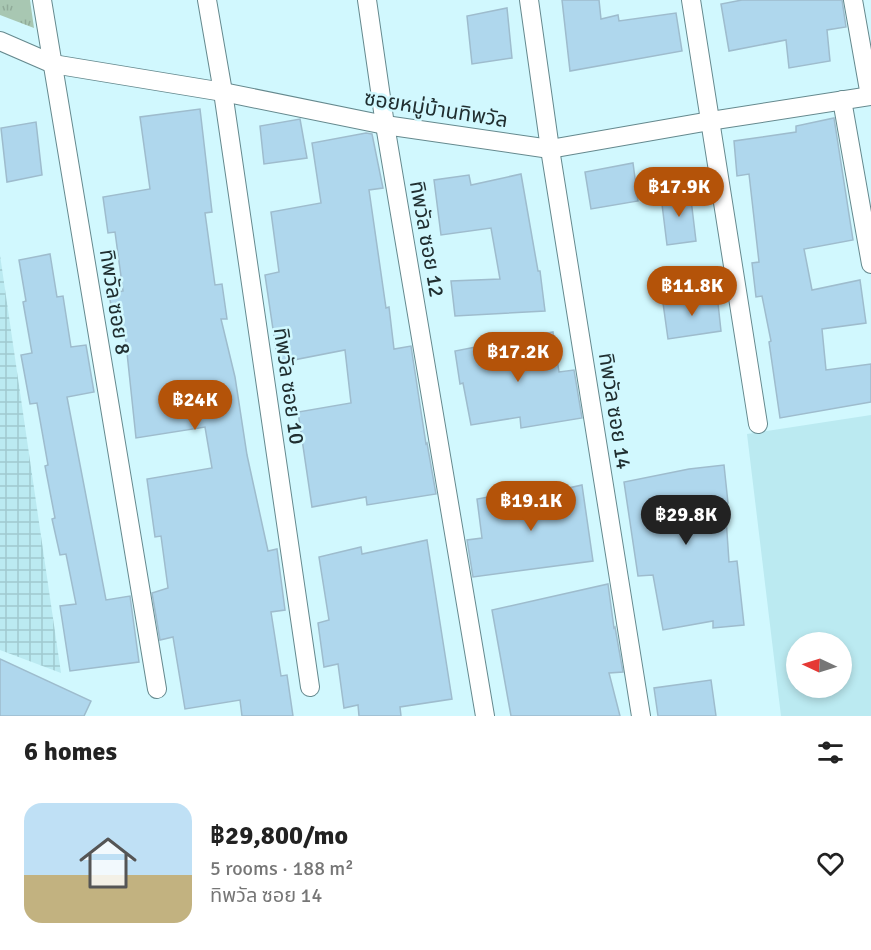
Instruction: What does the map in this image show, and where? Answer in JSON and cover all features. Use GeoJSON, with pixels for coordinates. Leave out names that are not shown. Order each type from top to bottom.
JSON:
{"type":"FeatureCollection","features":[{"type":"Feature","properties":{"kind":"street","name":"ทิพวัล ซอย 8"},"geometry":{"type":"LineString","coordinates":[[42,0],[157,689]]}},
{"type":"Feature","properties":{"kind":"street","name":"ทิพวัล ซอย 10"},"geometry":{"type":"LineString","coordinates":[[207,0],[223,92],[310,687]]}},
{"type":"Feature","properties":{"kind":"street","name":"ทิพวัล ซอย 12"},"geometry":{"type":"LineString","coordinates":[[367,0],[385,125],[485,716]]}},
{"type":"Feature","properties":{"kind":"street","name":"ทิพวัล ซอย 14"},"geometry":{"type":"LineString","coordinates":[[529,0],[550,149],[641,716]]}},
{"type":"Feature","properties":{"kind":"street"},"geometry":{"type":"LineString","coordinates":[[691,0],[758,424]]}},
{"type":"Feature","properties":{"kind":"street"},"geometry":{"type":"LineString","coordinates":[[853,0],[870,96]]}},
{"type":"Feature","properties":{"kind":"street","name":"ซอยหมู่บ้านทิพวัล"},"geometry":{"type":"LineString","coordinates":[[0,41],[53,64],[223,92],[385,125],[550,149],[870,96]]}},
{"type":"Feature","properties":{"kind":"street"},"geometry":{"type":"LineString","coordinates":[[842,100],[871,264]]}},
{"type":"Feature","properties":{"kind":"shaded area"},"geometry":{"type":"Polygon","coordinates":[[[0,255],[61,673],[0,650],[0,255]]]}},
{"type":"Feature","properties":{"kind":"shaded area"},"geometry":{"type":"Polygon","coordinates":[[[871,415],[871,716],[781,716],[747,434],[871,415]]]}},
{"type":"Feature","properties":{"kind":"green space"},"geometry":{"type":"Polygon","coordinates":[[[0,0],[30,0],[34,28],[0,15],[0,0]]]}},
{"type":"Feature","properties":{"kind":"building"},"geometry":{"type":"Polygon","coordinates":[[[562,0],[599,0],[601,19],[618,15],[619,21],[676,13],[682,51],[570,71],[562,0]]]}},
{"type":"Feature","properties":{"kind":"building"},"geometry":{"type":"Polygon","coordinates":[[[742,0],[842,0],[846,27],[827,30],[830,61],[789,68],[786,40],[729,51],[721,4],[742,0]]]}},
{"type":"Feature","properties":{"kind":"building"},"geometry":{"type":"Polygon","coordinates":[[[507,8],[512,58],[472,64],[467,16],[507,8]]]}},
{"type":"Feature","properties":{"kind":"building"},"geometry":{"type":"Polygon","coordinates":[[[200,109],[212,212],[205,213],[215,285],[222,284],[227,319],[221,319],[235,377],[247,455],[268,551],[277,549],[285,610],[271,612],[281,676],[287,675],[293,716],[242,716],[240,700],[185,709],[173,637],[160,640],[152,593],[168,588],[161,536],[155,537],[147,479],[212,468],[205,427],[136,438],[125,334],[116,335],[109,294],[123,291],[115,232],[108,233],[103,197],[150,189],[140,117],[200,109]]]}},
{"type":"Feature","properties":{"kind":"building"},"geometry":{"type":"Polygon","coordinates":[[[834,118],[853,240],[804,249],[812,290],[860,280],[866,323],[822,329],[826,370],[871,364],[871,402],[780,418],[769,342],[771,341],[762,296],[756,297],[752,263],[759,262],[749,174],[737,176],[734,141],[796,132],[796,126],[834,118]]]}},
{"type":"Feature","properties":{"kind":"building"},"geometry":{"type":"Polygon","coordinates":[[[300,119],[307,158],[264,164],[260,126],[300,119]]]}},
{"type":"Feature","properties":{"kind":"building"},"geometry":{"type":"Polygon","coordinates":[[[36,122],[42,175],[7,182],[1,128],[36,122]]]}},
{"type":"Feature","properties":{"kind":"building"},"geometry":{"type":"Polygon","coordinates":[[[366,133],[372,134],[383,188],[369,190],[386,308],[389,307],[394,349],[411,346],[436,494],[367,505],[366,497],[312,507],[298,412],[351,403],[345,350],[278,363],[265,275],[279,272],[271,212],[321,203],[312,143],[366,133]]]}},
{"type":"Feature","properties":{"kind":"building"},"geometry":{"type":"Polygon","coordinates":[[[633,163],[638,201],[591,209],[585,172],[633,163]]]}},
{"type":"Feature","properties":{"kind":"building"},"geometry":{"type":"Polygon","coordinates":[[[521,174],[538,271],[540,271],[545,311],[455,316],[451,281],[500,279],[491,228],[441,235],[434,180],[469,175],[471,185],[521,174]]]}},
{"type":"Feature","properties":{"kind":"building"},"geometry":{"type":"Polygon","coordinates":[[[690,191],[696,241],[667,245],[661,196],[690,191]]]}},
{"type":"Feature","properties":{"kind":"building"},"geometry":{"type":"Polygon","coordinates":[[[50,254],[57,297],[63,296],[71,347],[86,345],[94,392],[67,397],[106,600],[130,596],[139,662],[70,671],[60,606],[76,604],[66,554],[60,555],[52,519],[55,518],[45,466],[48,465],[37,403],[30,404],[21,355],[32,353],[23,302],[26,301],[19,260],[50,254]]]}},
{"type":"Feature","properties":{"kind":"building"},"geometry":{"type":"Polygon","coordinates":[[[717,294],[721,331],[668,339],[663,303],[717,294]]]}},
{"type":"Feature","properties":{"kind":"building"},"geometry":{"type":"Polygon","coordinates":[[[553,332],[559,372],[574,370],[582,418],[521,428],[520,417],[471,425],[463,383],[460,384],[455,351],[553,332]]]}},
{"type":"Feature","properties":{"kind":"building"},"geometry":{"type":"Polygon","coordinates":[[[724,465],[728,503],[725,503],[729,562],[737,561],[744,625],[713,628],[713,621],[663,630],[653,575],[638,576],[624,482],[689,469],[724,465]]]}},
{"type":"Feature","properties":{"kind":"building"},"geometry":{"type":"Polygon","coordinates":[[[582,485],[593,561],[473,577],[467,540],[482,538],[477,499],[527,490],[528,497],[582,485]]]}},
{"type":"Feature","properties":{"kind":"building"},"geometry":{"type":"Polygon","coordinates":[[[427,540],[452,699],[400,707],[401,716],[359,716],[358,705],[344,708],[338,664],[324,667],[318,623],[329,620],[319,557],[361,547],[362,554],[427,540]]]}},
{"type":"Feature","properties":{"kind":"building"},"geometry":{"type":"Polygon","coordinates":[[[608,584],[623,672],[609,673],[620,716],[511,716],[492,610],[608,584]]]}},
{"type":"Feature","properties":{"kind":"building"},"geometry":{"type":"Polygon","coordinates":[[[0,659],[91,701],[84,716],[0,716],[0,659]]]}},
{"type":"Feature","properties":{"kind":"building"},"geometry":{"type":"Polygon","coordinates":[[[711,680],[716,716],[658,716],[654,688],[711,680]]]}}]}
